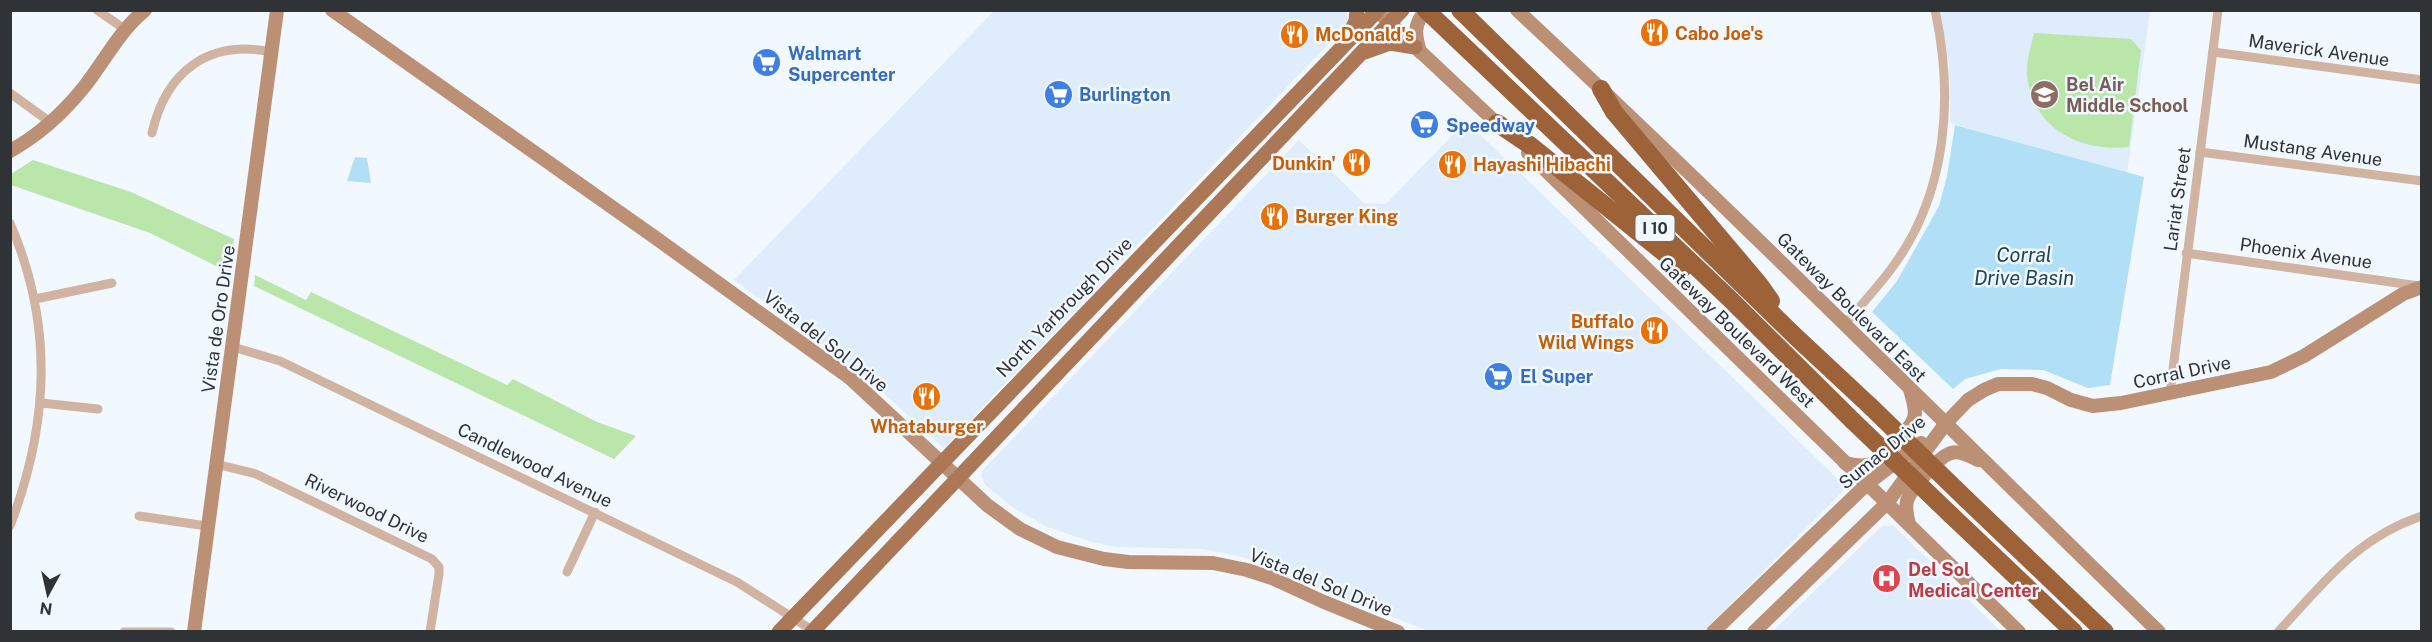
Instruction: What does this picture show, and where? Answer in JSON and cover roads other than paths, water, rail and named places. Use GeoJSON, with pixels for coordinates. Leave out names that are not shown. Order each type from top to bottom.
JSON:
{"type":"FeatureCollection","features":[{"type":"Feature","properties":{"kind":"highway","name":"I 10"},"geometry":{"type":"LineString","coordinates":[[1426,10],[1732,301],[1853,421],[2074,632]]}},
{"type":"Feature","properties":{"kind":"highway","name":"I 10"},"geometry":{"type":"LineString","coordinates":[[1460,10],[1796,337],[2105,632]]}},
{"type":"Feature","properties":{"kind":"highway"},"geometry":{"type":"LineString","coordinates":[[1601,89],[1614,112],[1759,284],[1796,337]]}},
{"type":"Feature","properties":{"kind":"highway"},"geometry":{"type":"LineString","coordinates":[[1497,123],[1531,146],[1673,261],[1732,301]]}},
{"type":"Feature","properties":{"kind":"highway"},"geometry":{"type":"LineString","coordinates":[[2033,592],[2062,632]]}},
{"type":"Feature","properties":{"kind":"main road"},"geometry":{"type":"LineString","coordinates":[[10,150],[28,140],[50,122],[84,87],[126,30],[145,10]]}},
{"type":"Feature","properties":{"kind":"main road","name":"Vista de Oro Drive"},"geometry":{"type":"LineString","coordinates":[[194,632],[277,10]]}},
{"type":"Feature","properties":{"kind":"main road","name":"Vista del Sol Drive"},"geometry":{"type":"LineString","coordinates":[[332,10],[824,358],[867,393],[987,505],[1020,529],[1076,554],[1128,562],[1192,562],[1239,568],[1272,578],[1398,632]]}},
{"type":"Feature","properties":{"kind":"main road"},"geometry":{"type":"LineString","coordinates":[[1347,40],[1356,21],[1357,10]]}},
{"type":"Feature","properties":{"kind":"main road"},"geometry":{"type":"LineString","coordinates":[[813,631],[1402,10]]}},
{"type":"Feature","properties":{"kind":"main road"},"geometry":{"type":"LineString","coordinates":[[1360,54],[1390,43],[1418,50],[1415,25],[1426,10]]}},
{"type":"Feature","properties":{"kind":"main road","name":"Gateway Boulevard East"},"geometry":{"type":"LineString","coordinates":[[1517,10],[1769,249],[2159,632]]}},
{"type":"Feature","properties":{"kind":"main road","name":"North Yarbrough Drive"},"geometry":{"type":"LineString","coordinates":[[779,632],[1377,11]]}},
{"type":"Feature","properties":{"kind":"main road","name":"Gateway Boulevard West"},"geometry":{"type":"LineString","coordinates":[[1377,11],[1497,123],[2019,632]]}},
{"type":"Feature","properties":{"kind":"main road"},"geometry":{"type":"LineString","coordinates":[[1178,216],[1193,230]]}},
{"type":"Feature","properties":{"kind":"main road","name":"Corral Drive"},"geometry":{"type":"LineString","coordinates":[[1946,423],[1968,400],[1998,384],[2032,384],[2093,406],[2121,403],[2271,372],[2290,364],[2403,294],[2421,287]]}},
{"type":"Feature","properties":{"kind":"main road"},"geometry":{"type":"LineString","coordinates":[[1845,463],[1858,467],[1883,459],[1915,417],[1910,389]]}},
{"type":"Feature","properties":{"kind":"main road","name":"Sumac Drive"},"geometry":{"type":"LineString","coordinates":[[1713,632],[1867,484],[1946,423]]}},
{"type":"Feature","properties":{"kind":"main road","name":"Sumac Drive"},"geometry":{"type":"LineString","coordinates":[[1754,632],[1887,503],[1946,423]]}},
{"type":"Feature","properties":{"kind":"main road"},"geometry":{"type":"LineString","coordinates":[[1909,524],[1906,511],[1907,501],[1912,491],[1941,458],[1951,452],[1964,453],[1985,463]]}},
{"type":"Feature","properties":{"kind":"street"},"geometry":{"type":"LineString","coordinates":[[97,10],[126,30]]}},
{"type":"Feature","properties":{"kind":"street"},"geometry":{"type":"LineString","coordinates":[[1844,325],[1895,264],[1919,220],[1936,172],[1944,124],[1945,74],[1935,10]]}},
{"type":"Feature","properties":{"kind":"street","name":"Lariat Street"},"geometry":{"type":"LineString","coordinates":[[2169,393],[2218,10]]}},
{"type":"Feature","properties":{"kind":"street"},"geometry":{"type":"LineString","coordinates":[[152,133],[160,104],[181,74],[200,60],[233,48],[272,52]]}},
{"type":"Feature","properties":{"kind":"street","name":"Maverick Avenue"},"geometry":{"type":"LineString","coordinates":[[2213,52],[2421,80]]}},
{"type":"Feature","properties":{"kind":"street"},"geometry":{"type":"LineString","coordinates":[[10,93],[50,122]]}},
{"type":"Feature","properties":{"kind":"street","name":"Mustang Avenue"},"geometry":{"type":"LineString","coordinates":[[2200,152],[2421,181]]}},
{"type":"Feature","properties":{"kind":"street"},"geometry":{"type":"LineString","coordinates":[[10,224],[35,299],[43,371],[35,442],[27,476],[10,526]]}},
{"type":"Feature","properties":{"kind":"street","name":"Phoenix Avenue"},"geometry":{"type":"LineString","coordinates":[[2186,253],[2421,287]]}},
{"type":"Feature","properties":{"kind":"street"},"geometry":{"type":"LineString","coordinates":[[35,299],[112,283]]}},
{"type":"Feature","properties":{"kind":"street","name":"Candlewood Avenue"},"geometry":{"type":"LineString","coordinates":[[233,347],[280,361],[595,512],[737,582],[813,631]]}},
{"type":"Feature","properties":{"kind":"street"},"geometry":{"type":"LineString","coordinates":[[40,403],[98,409]]}},
{"type":"Feature","properties":{"kind":"street","name":"Riverwood Drive"},"geometry":{"type":"LineString","coordinates":[[216,464],[256,474],[436,562],[439,574],[430,632]]}},
{"type":"Feature","properties":{"kind":"street"},"geometry":{"type":"LineString","coordinates":[[567,572],[595,512]]}},
{"type":"Feature","properties":{"kind":"street"},"geometry":{"type":"LineString","coordinates":[[139,516],[207,526]]}},
{"type":"Feature","properties":{"kind":"street"},"geometry":{"type":"LineString","coordinates":[[2278,632],[2361,546],[2397,525],[2417,518]]}},
{"type":"Feature","properties":{"kind":"street"},"geometry":{"type":"LineString","coordinates":[[124,632],[171,632]]}},
{"type":"Feature","properties":{"kind":"water","name":"Corral Drive Basin"},"geometry":{"type":"Polygon","coordinates":[[[1955,125],[2144,177],[2110,385],[2088,388],[2043,370],[2001,369],[1965,379],[1953,389],[1872,312],[1897,281],[1939,206],[1947,176],[1955,125]]]}},
{"type":"Feature","properties":{"kind":"water"},"geometry":{"type":"Polygon","coordinates":[[[355,157],[367,158],[371,183],[347,181],[355,157]]]}},
{"type":"Feature","properties":{"kind":"place","name":"Cabo Joe's"},"geometry":{"type":"Point","coordinates":[1654,33]}},
{"type":"Feature","properties":{"kind":"place","name":"McDonald's"},"geometry":{"type":"Point","coordinates":[1294,34]}},
{"type":"Feature","properties":{"kind":"place","name":"Walmart Supercenter"},"geometry":{"type":"Point","coordinates":[767,63]}},
{"type":"Feature","properties":{"kind":"place","name":"Burlington"},"geometry":{"type":"Point","coordinates":[1058,94]}},
{"type":"Feature","properties":{"kind":"place","name":"Bel Air Middle School"},"geometry":{"type":"Point","coordinates":[2045,94]}},
{"type":"Feature","properties":{"kind":"place","name":"Speedway"},"geometry":{"type":"Point","coordinates":[1425,125]}},
{"type":"Feature","properties":{"kind":"place","name":"Dunkin'"},"geometry":{"type":"Point","coordinates":[1357,163]}},
{"type":"Feature","properties":{"kind":"place","name":"Hayashi Hibachi"},"geometry":{"type":"Point","coordinates":[1452,164]}},
{"type":"Feature","properties":{"kind":"place","name":"Burger King"},"geometry":{"type":"Point","coordinates":[1274,216]}},
{"type":"Feature","properties":{"kind":"place","name":"Buffalo Wild Wings"},"geometry":{"type":"Point","coordinates":[1655,331]}},
{"type":"Feature","properties":{"kind":"place","name":"El Super"},"geometry":{"type":"Point","coordinates":[1499,376]}},
{"type":"Feature","properties":{"kind":"place","name":"Whataburger"},"geometry":{"type":"Point","coordinates":[927,397]}},
{"type":"Feature","properties":{"kind":"place","name":"Del Sol Medical Center"},"geometry":{"type":"Point","coordinates":[1887,579]}}]}
